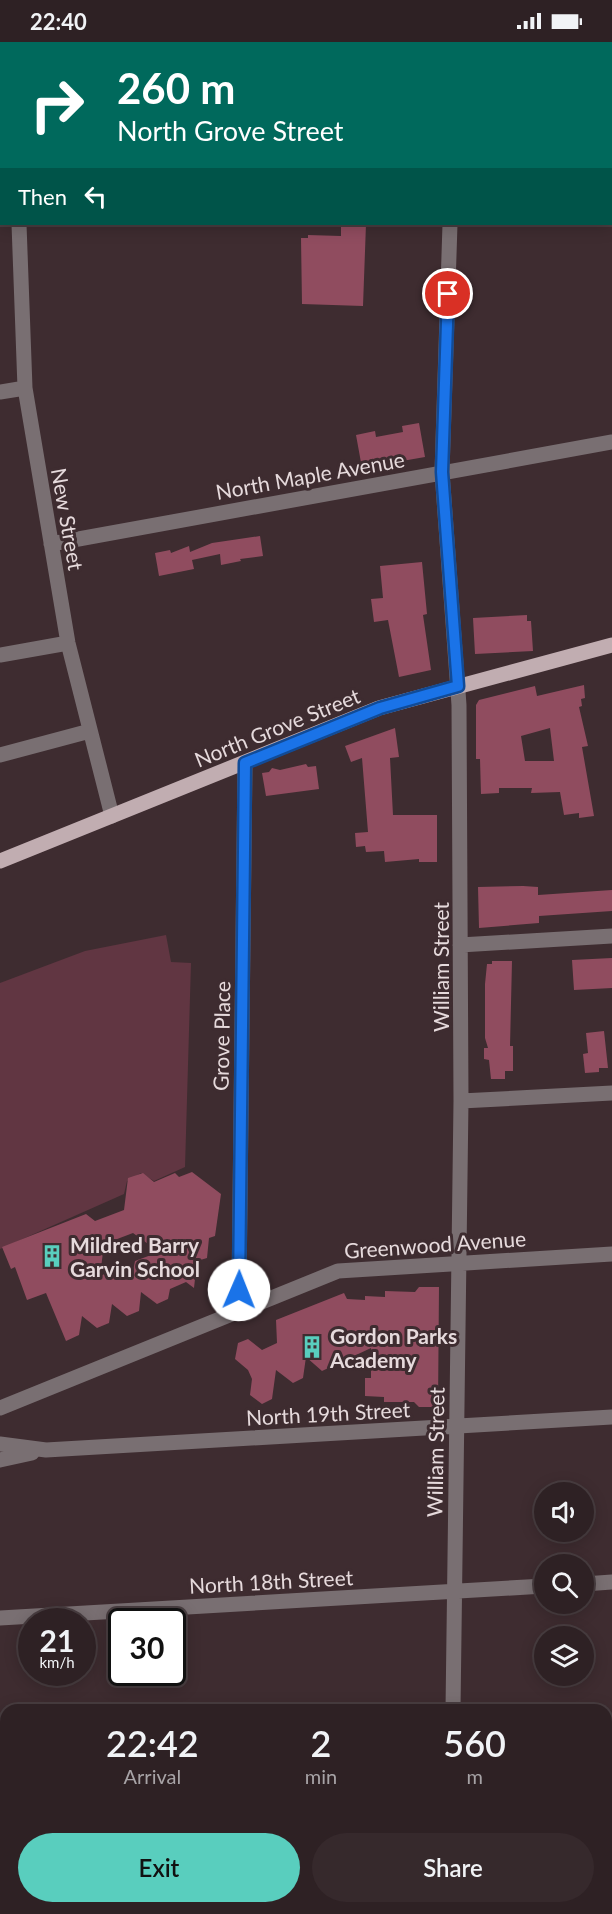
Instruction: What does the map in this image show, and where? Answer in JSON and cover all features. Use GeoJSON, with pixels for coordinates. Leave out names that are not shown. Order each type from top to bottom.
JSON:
{"type":"FeatureCollection","features":[{"type":"Feature","properties":{"kind":"main road","name":"North Grove Street"},"geometry":{"type":"LineString","coordinates":[[0,861],[380,708],[612,645]]}},
{"type":"Feature","properties":{"kind":"street","name":"New Street"},"geometry":{"type":"LineString","coordinates":[[19,225],[25,388],[68,643],[112,816]]}},
{"type":"Feature","properties":{"kind":"street","name":"William Street"},"geometry":{"type":"LineString","coordinates":[[450,225],[442,472],[458,686],[461,1101],[453,1704]]}},
{"type":"Feature","properties":{"kind":"street"},"geometry":{"type":"LineString","coordinates":[[0,392],[25,388]]}},
{"type":"Feature","properties":{"kind":"street","name":"North Maple Avenue"},"geometry":{"type":"LineString","coordinates":[[51,544],[612,442]]}},
{"type":"Feature","properties":{"kind":"street"},"geometry":{"type":"LineString","coordinates":[[0,655],[68,643]]}},
{"type":"Feature","properties":{"kind":"street"},"geometry":{"type":"LineString","coordinates":[[0,755],[90,731]]}},
{"type":"Feature","properties":{"kind":"street","name":"Grove Place"},"geometry":{"type":"LineString","coordinates":[[244,1309],[239,1290],[245,763]]}},
{"type":"Feature","properties":{"kind":"street"},"geometry":{"type":"LineString","coordinates":[[460,945],[612,936]]}},
{"type":"Feature","properties":{"kind":"street"},"geometry":{"type":"LineString","coordinates":[[461,1101],[612,1093]]}},
{"type":"Feature","properties":{"kind":"street","name":"Greenwood Avenue"},"geometry":{"type":"LineString","coordinates":[[0,1408],[338,1271],[612,1254]]}},
{"type":"Feature","properties":{"kind":"street","name":"North 19th Street"},"geometry":{"type":"LineString","coordinates":[[0,1460],[46,1450],[612,1417]]}},
{"type":"Feature","properties":{"kind":"street","name":"North 19th Street"},"geometry":{"type":"LineString","coordinates":[[0,1444],[46,1450]]}},
{"type":"Feature","properties":{"kind":"street"},"geometry":{"type":"LineString","coordinates":[[594,1583],[612,1582]]}},
{"type":"Feature","properties":{"kind":"street","name":"North 18th Street"},"geometry":{"type":"LineString","coordinates":[[0,1618],[534,1587]]}},
{"type":"Feature","properties":{"kind":"shaded area"},"geometry":{"type":"Polygon","coordinates":[[[166,935],[171,962],[191,963],[185,1167],[154,1181],[141,1173],[127,1181],[124,1194],[0,1249],[0,983],[85,951],[166,935]]]}},
{"type":"Feature","properties":{"kind":"building"},"geometry":{"type":"Polygon","coordinates":[[[341,225],[366,225],[363,306],[302,304],[301,238],[308,238],[308,235],[341,236],[341,225]]]}},
{"type":"Feature","properties":{"kind":"building"},"geometry":{"type":"Polygon","coordinates":[[[419,423],[425,457],[362,468],[356,435],[375,431],[376,437],[403,432],[402,426],[419,423]]]}},
{"type":"Feature","properties":{"kind":"building"},"geometry":{"type":"Polygon","coordinates":[[[260,536],[263,556],[240,559],[241,561],[221,565],[220,554],[192,560],[194,569],[159,576],[155,553],[170,550],[171,553],[189,546],[190,552],[212,543],[260,536]]]}},
{"type":"Feature","properties":{"kind":"building"},"geometry":{"type":"Polygon","coordinates":[[[422,562],[427,614],[423,615],[431,670],[399,677],[388,620],[374,622],[371,599],[383,598],[380,566],[422,562]]]}},
{"type":"Feature","properties":{"kind":"building"},"geometry":{"type":"Polygon","coordinates":[[[527,615],[527,621],[531,621],[533,651],[475,654],[473,618],[527,615]]]}},
{"type":"Feature","properties":{"kind":"building"},"geometry":{"type":"Polygon","coordinates":[[[584,685],[585,698],[581,699],[582,706],[579,707],[588,746],[582,747],[594,816],[579,818],[579,813],[564,815],[560,792],[531,793],[532,788],[499,788],[499,793],[481,794],[480,759],[476,759],[476,705],[479,700],[535,686],[537,696],[584,685]],[[550,728],[521,736],[525,761],[554,761],[550,728]]]}},
{"type":"Feature","properties":{"kind":"building"},"geometry":{"type":"Polygon","coordinates":[[[395,728],[399,757],[390,758],[393,815],[437,815],[437,862],[419,862],[419,859],[385,862],[384,851],[366,852],[365,846],[356,847],[355,833],[368,832],[362,758],[351,762],[345,746],[395,728]]]}},
{"type":"Feature","properties":{"kind":"building"},"geometry":{"type":"Polygon","coordinates":[[[306,764],[308,767],[316,766],[319,789],[266,796],[262,773],[269,772],[272,768],[280,770],[306,764]]]}},
{"type":"Feature","properties":{"kind":"building"},"geometry":{"type":"Polygon","coordinates":[[[478,887],[538,887],[538,895],[612,890],[612,911],[539,916],[539,923],[479,928],[478,887]]]}},
{"type":"Feature","properties":{"kind":"building"},"geometry":{"type":"Polygon","coordinates":[[[612,958],[612,988],[574,990],[572,960],[612,958]]]}},
{"type":"Feature","properties":{"kind":"building"},"geometry":{"type":"Polygon","coordinates":[[[492,961],[512,961],[510,1046],[513,1046],[513,1071],[505,1071],[505,1079],[491,1079],[489,1060],[484,1059],[484,1048],[488,1048],[485,1038],[485,984],[487,964],[492,964],[492,961]]]}},
{"type":"Feature","properties":{"kind":"building"},"geometry":{"type":"Polygon","coordinates":[[[604,1031],[608,1068],[599,1068],[599,1072],[585,1073],[583,1054],[588,1053],[586,1033],[604,1031]]]}},
{"type":"Feature","properties":{"kind":"building","name":"Mildred Barry Garvin School"},"geometry":{"type":"Polygon","coordinates":[[[192,1172],[221,1194],[215,1236],[209,1238],[207,1258],[197,1261],[194,1288],[186,1282],[170,1289],[168,1299],[157,1304],[141,1292],[139,1311],[127,1316],[112,1304],[109,1323],[97,1328],[82,1316],[79,1335],[66,1341],[46,1293],[27,1300],[15,1267],[11,1269],[2,1247],[86,1214],[95,1221],[124,1210],[128,1178],[143,1173],[154,1182],[175,1173],[179,1177],[192,1172]],[[133,1233],[104,1244],[100,1276],[121,1267],[132,1276],[135,1261],[159,1252],[133,1233]]]}},
{"type":"Feature","properties":{"kind":"building","name":"Gordon Parks Academy"},"geometry":{"type":"Polygon","coordinates":[[[419,1287],[439,1287],[438,1407],[419,1407],[414,1402],[384,1402],[384,1397],[365,1396],[365,1378],[371,1378],[371,1348],[322,1371],[306,1357],[303,1378],[293,1383],[276,1370],[272,1399],[262,1404],[250,1395],[252,1379],[248,1370],[235,1359],[238,1343],[248,1339],[262,1350],[277,1343],[276,1320],[344,1293],[347,1299],[365,1300],[365,1296],[385,1297],[385,1291],[415,1292],[419,1287]]]}},
{"type":"Feature","properties":{"kind":"place","name":"Mildred Barry Garvin School"},"geometry":{"type":"Point","coordinates":[52,1256]}},
{"type":"Feature","properties":{"kind":"place","name":"Gordon Parks Academy"},"geometry":{"type":"Point","coordinates":[312,1347]}},
{"type":"Feature","properties":{"kind":"route"},"geometry":{"type":"LineString","coordinates":[[239,1290],[245,763],[380,708],[458,686],[442,472],[448,294]]}}]}
